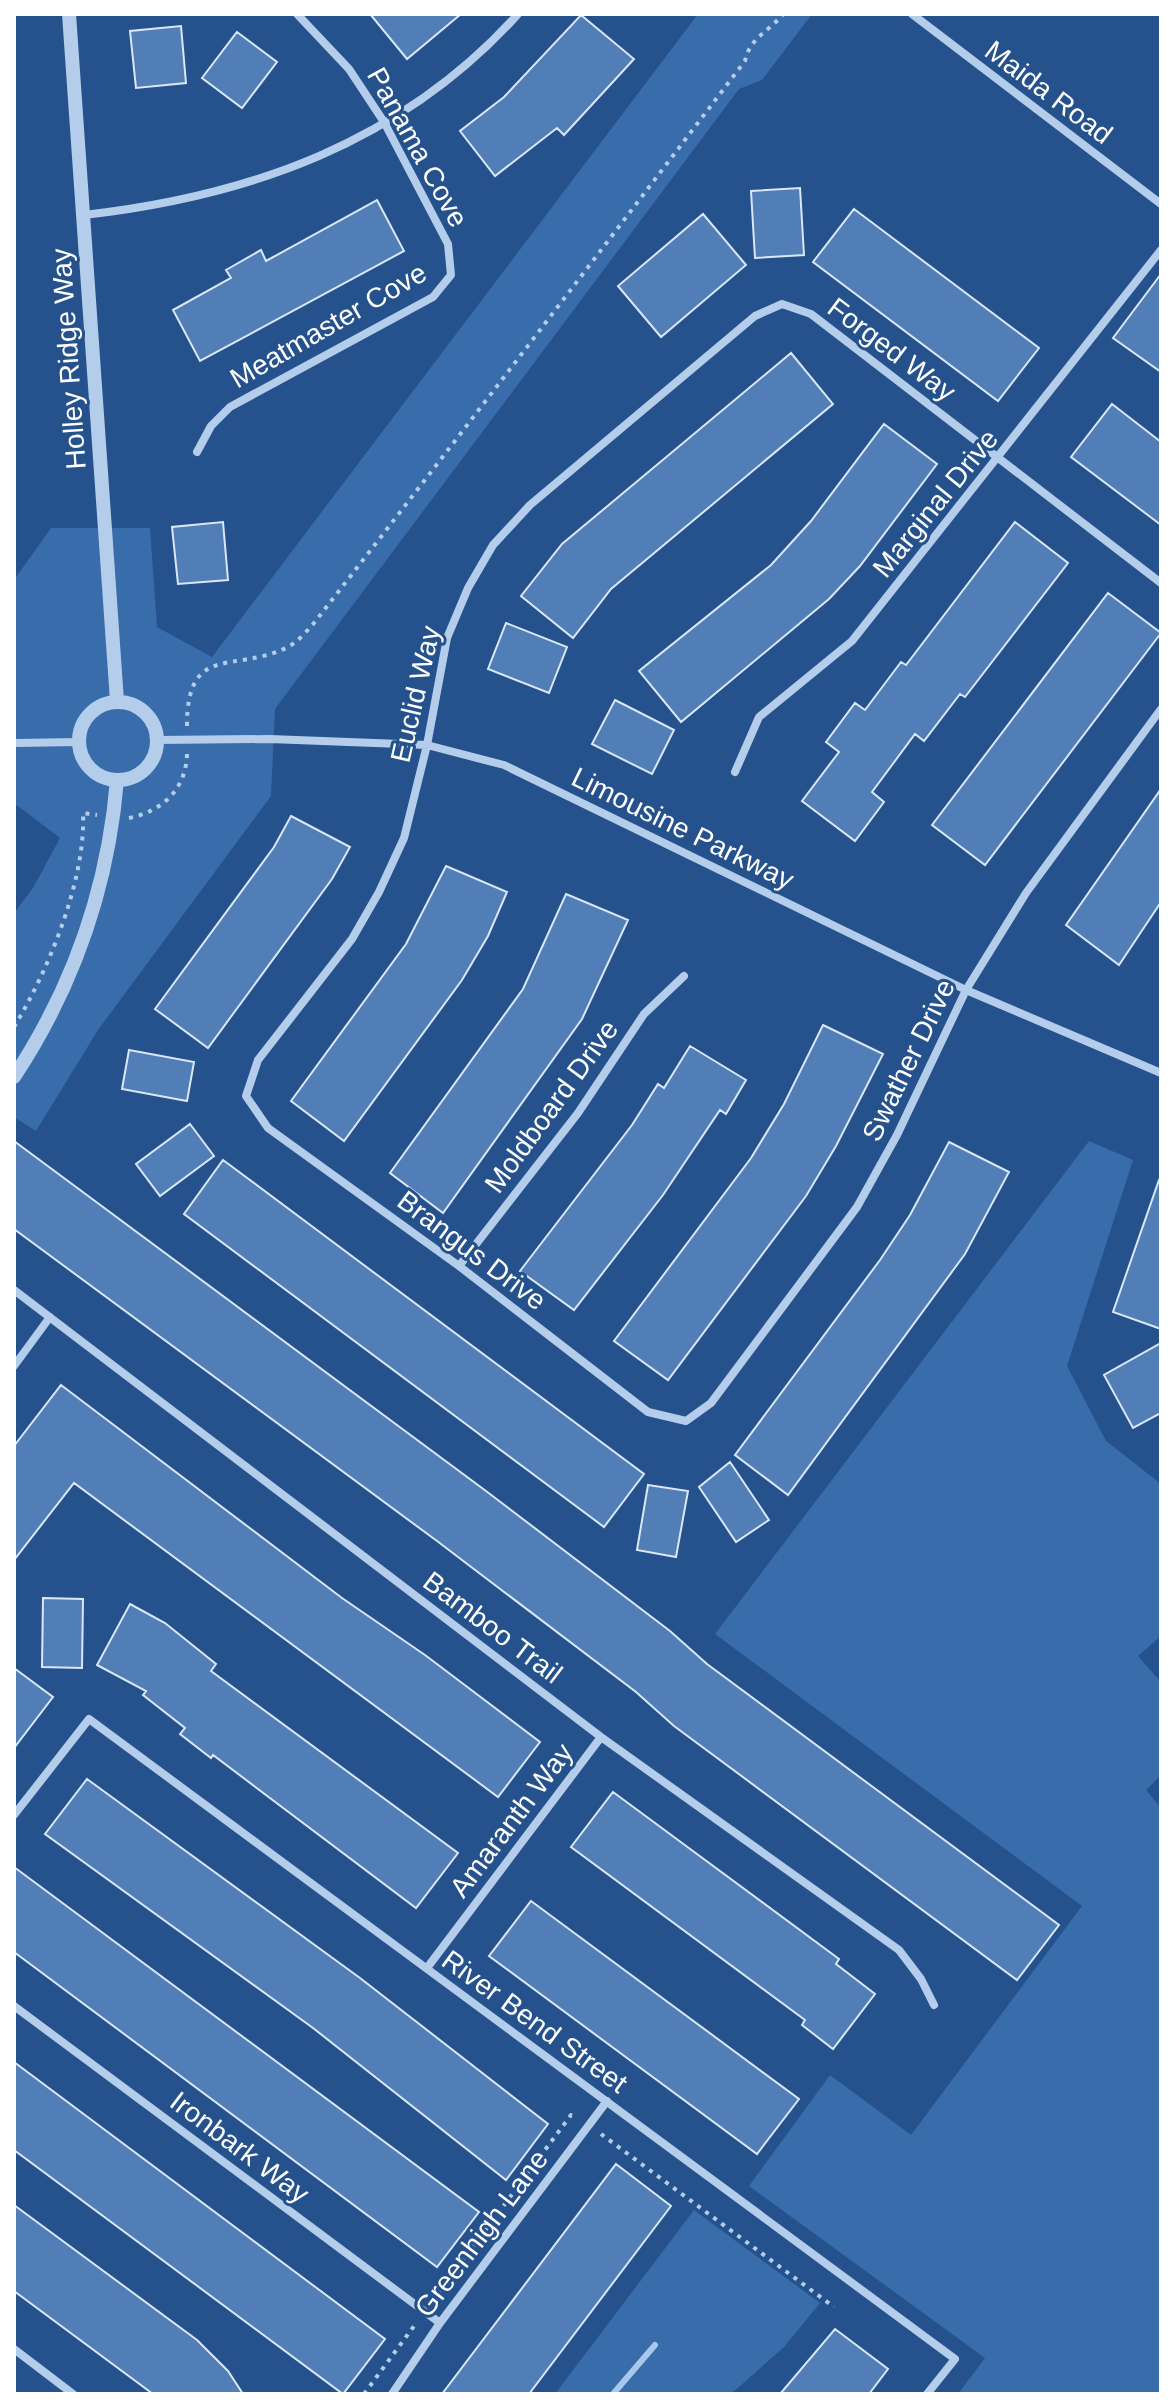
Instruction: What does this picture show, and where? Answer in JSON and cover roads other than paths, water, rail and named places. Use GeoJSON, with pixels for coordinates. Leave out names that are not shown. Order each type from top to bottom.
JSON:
{"type":"FeatureCollection","features":[{"type":"Feature","properties":{"kind":"street","name":"Holley Ridge Way"},"geometry":{"type":"LineString","coordinates":[[69,14],[117,701]]}},
{"type":"Feature","properties":{"kind":"street","name":"Panama Cove"},"geometry":{"type":"LineString","coordinates":[[297,14],[349,69],[384,122],[448,244],[451,275]]}},
{"type":"Feature","properties":{"kind":"street"},"geometry":{"type":"LineString","coordinates":[[84,215],[168,204],[247,185],[325,154],[384,122],[445,81],[518,14]]}},
{"type":"Feature","properties":{"kind":"street","name":"Maida Road"},"geometry":{"type":"LineString","coordinates":[[912,14],[1161,204]]}},
{"type":"Feature","properties":{"kind":"street","name":"Marginal Drive"},"geometry":{"type":"LineString","coordinates":[[735,772],[759,717],[852,641],[1000,458],[1161,250]]}},
{"type":"Feature","properties":{"kind":"street","name":"Meatmaster Cove"},"geometry":{"type":"LineString","coordinates":[[197,452],[211,426],[230,407],[433,297],[451,275]]}},
{"type":"Feature","properties":{"kind":"street","name":"Forged Way"},"geometry":{"type":"LineString","coordinates":[[782,304],[811,314],[1161,583]]}},
{"type":"Feature","properties":{"kind":"street","name":"Euclid Way"},"geometry":{"type":"LineString","coordinates":[[246,1096],[258,1060],[352,939],[379,892],[404,838],[427,745],[447,638],[468,588],[493,545],[530,505],[755,316],[782,304]]}},
{"type":"Feature","properties":{"kind":"street"},"geometry":{"type":"LineString","coordinates":[[117,701],[130,703],[149,717],[157,740],[155,752],[141,773],[117,780],[90,769],[79,742],[83,722],[90,714],[107,703],[117,701]]}},
{"type":"Feature","properties":{"kind":"street","name":"Swather Drive"},"geometry":{"type":"LineString","coordinates":[[686,1421],[711,1403],[857,1207],[897,1135],[966,990],[1026,893],[1161,709]]}},
{"type":"Feature","properties":{"kind":"street","name":"Limousine Parkway"},"geometry":{"type":"LineString","coordinates":[[157,740],[270,739],[427,745],[504,765],[966,990],[1161,1073]]}},
{"type":"Feature","properties":{"kind":"street"},"geometry":{"type":"LineString","coordinates":[[14,743],[79,742]]}},
{"type":"Feature","properties":{"kind":"street"},"geometry":{"type":"LineString","coordinates":[[14,1077],[53,1011],[84,941],[104,876],[117,780]]}},
{"type":"Feature","properties":{"kind":"street","name":"Moldboard Drive"},"geometry":{"type":"LineString","coordinates":[[459,1266],[578,1113],[644,1014],[684,976]]}},
{"type":"Feature","properties":{"kind":"street","name":"Brangus Drive"},"geometry":{"type":"LineString","coordinates":[[246,1096],[268,1128],[459,1266],[648,1412],[686,1421]]}},
{"type":"Feature","properties":{"kind":"street","name":"Bamboo Trail"},"geometry":{"type":"LineString","coordinates":[[14,1290],[601,1737],[899,1950],[921,1979],[934,2005]]}},
{"type":"Feature","properties":{"kind":"street"},"geometry":{"type":"LineString","coordinates":[[14,1366],[50,1317]]}},
{"type":"Feature","properties":{"kind":"street","name":"River Bend Street"},"geometry":{"type":"LineString","coordinates":[[14,1815],[89,1719],[955,2359],[927,2394]]}},
{"type":"Feature","properties":{"kind":"street","name":"Amaranth Way"},"geometry":{"type":"LineString","coordinates":[[427,1968],[601,1737]]}},
{"type":"Feature","properties":{"kind":"street","name":"Ironbark Way"},"geometry":{"type":"LineString","coordinates":[[14,2006],[440,2323]]}},
{"type":"Feature","properties":{"kind":"street","name":"Greenhigh Lane"},"geometry":{"type":"LineString","coordinates":[[392,2394],[440,2323],[607,2101]]}},
{"type":"Feature","properties":{"kind":"street"},"geometry":{"type":"LineString","coordinates":[[14,2349],[73,2394]]}},
{"type":"Feature","properties":{"kind":"waterway"},"geometry":{"type":"LineString","coordinates":[[613,2394],[655,2345]]}}]}
